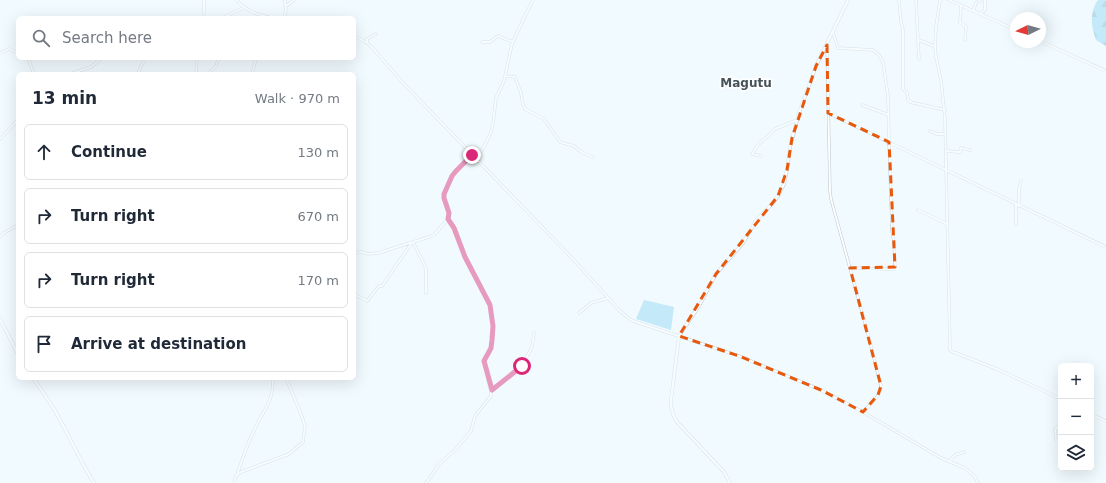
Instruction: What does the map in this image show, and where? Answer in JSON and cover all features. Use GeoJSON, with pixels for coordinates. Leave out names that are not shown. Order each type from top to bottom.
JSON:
{"type":"FeatureCollection","features":[{"type":"Feature","properties":{"kind":"street"},"geometry":{"type":"LineString","coordinates":[[203,16],[204,0]]}},
{"type":"Feature","properties":{"kind":"street"},"geometry":{"type":"LineString","coordinates":[[236,0],[243,8],[264,16]]}},
{"type":"Feature","properties":{"kind":"street"},"geometry":{"type":"LineString","coordinates":[[284,16],[285,0]]}},
{"type":"Feature","properties":{"kind":"street"},"geometry":{"type":"LineString","coordinates":[[285,7],[294,0]]}},
{"type":"Feature","properties":{"kind":"street"},"geometry":{"type":"LineString","coordinates":[[475,158],[484,147],[491,132],[496,98],[504,81],[513,42],[533,0]]}},
{"type":"Feature","properties":{"kind":"street"},"geometry":{"type":"LineString","coordinates":[[730,483],[724,472],[672,415],[671,400],[679,336],[716,274],[743,243],[757,219],[778,196],[784,184],[790,146],[797,120],[816,66],[848,0]]}},
{"type":"Feature","properties":{"kind":"street"},"geometry":{"type":"LineString","coordinates":[[899,0],[901,22],[904,30],[903,89],[907,92],[908,100],[910,102],[944,110]]}},
{"type":"Feature","properties":{"kind":"street"},"geometry":{"type":"LineString","coordinates":[[916,0],[919,59]]}},
{"type":"Feature","properties":{"kind":"street"},"geometry":{"type":"LineString","coordinates":[[940,0],[935,46],[942,80],[947,170],[950,350],[997,369],[1058,398]]}},
{"type":"Feature","properties":{"kind":"street"},"geometry":{"type":"LineString","coordinates":[[949,0],[1010,27]]}},
{"type":"Feature","properties":{"kind":"street"},"geometry":{"type":"LineString","coordinates":[[972,11],[976,3],[981,0]]}},
{"type":"Feature","properties":{"kind":"street"},"geometry":{"type":"LineString","coordinates":[[980,14],[985,10],[985,0]]}},
{"type":"Feature","properties":{"kind":"street"},"geometry":{"type":"LineString","coordinates":[[962,6],[960,23],[966,26],[965,40]]}},
{"type":"Feature","properties":{"kind":"street"},"geometry":{"type":"LineString","coordinates":[[230,15],[243,8]]}},
{"type":"Feature","properties":{"kind":"street"},"geometry":{"type":"LineString","coordinates":[[833,33],[838,48],[873,50],[882,58],[887,86],[892,231],[895,267],[894,269],[850,268]]}},
{"type":"Feature","properties":{"kind":"street"},"geometry":{"type":"LineString","coordinates":[[367,43],[367,39],[376,34]]}},
{"type":"Feature","properties":{"kind":"street"},"geometry":{"type":"LineString","coordinates":[[482,42],[490,42],[498,36],[513,42]]}},
{"type":"Feature","properties":{"kind":"street"},"geometry":{"type":"LineString","coordinates":[[356,37],[371,46],[403,83],[573,259],[620,311],[631,320],[746,359],[821,390],[863,412],[941,458],[965,468],[975,477],[978,483]]}},
{"type":"Feature","properties":{"kind":"street"},"geometry":{"type":"LineString","coordinates":[[919,40],[935,46]]}},
{"type":"Feature","properties":{"kind":"street"},"geometry":{"type":"LineString","coordinates":[[1046,44],[1106,71]]}},
{"type":"Feature","properties":{"kind":"street"},"geometry":{"type":"LineString","coordinates":[[827,45],[831,199],[881,386],[878,395],[863,412]]}},
{"type":"Feature","properties":{"kind":"street"},"geometry":{"type":"LineString","coordinates":[[0,54],[9,49],[16,52]]}},
{"type":"Feature","properties":{"kind":"street"},"geometry":{"type":"LineString","coordinates":[[29,60],[33,72]]}},
{"type":"Feature","properties":{"kind":"street"},"geometry":{"type":"LineString","coordinates":[[76,72],[91,67],[100,60]]}},
{"type":"Feature","properties":{"kind":"street"},"geometry":{"type":"LineString","coordinates":[[139,72],[145,60]]}},
{"type":"Feature","properties":{"kind":"street"},"geometry":{"type":"LineString","coordinates":[[196,72],[197,60]]}},
{"type":"Feature","properties":{"kind":"street"},"geometry":{"type":"LineString","coordinates":[[209,72],[216,66],[218,60]]}},
{"type":"Feature","properties":{"kind":"street"},"geometry":{"type":"LineString","coordinates":[[252,72],[256,60]]}},
{"type":"Feature","properties":{"kind":"street"},"geometry":{"type":"LineString","coordinates":[[505,76],[515,77],[525,109],[544,119],[560,142],[574,146],[592,158]]}},
{"type":"Feature","properties":{"kind":"street"},"geometry":{"type":"LineString","coordinates":[[862,105],[889,115]]}},
{"type":"Feature","properties":{"kind":"street"},"geometry":{"type":"LineString","coordinates":[[828,113],[1106,247]]}},
{"type":"Feature","properties":{"kind":"street"},"geometry":{"type":"LineString","coordinates":[[760,156],[752,154],[757,146],[775,129],[797,120]]}},
{"type":"Feature","properties":{"kind":"street"},"geometry":{"type":"LineString","coordinates":[[0,139],[16,122]]}},
{"type":"Feature","properties":{"kind":"street"},"geometry":{"type":"LineString","coordinates":[[930,131],[937,134],[945,134]]}},
{"type":"Feature","properties":{"kind":"street"},"geometry":{"type":"LineString","coordinates":[[946,151],[960,152],[961,148],[970,150]]}},
{"type":"Feature","properties":{"kind":"street"},"geometry":{"type":"LineString","coordinates":[[356,253],[373,254],[434,235],[448,219],[449,213],[444,194],[452,176],[472,155]]}},
{"type":"Feature","properties":{"kind":"street"},"geometry":{"type":"LineString","coordinates":[[1019,206],[1019,188],[1021,181]]}},
{"type":"Feature","properties":{"kind":"street"},"geometry":{"type":"LineString","coordinates":[[1016,204],[1016,224]]}},
{"type":"Feature","properties":{"kind":"street"},"geometry":{"type":"LineString","coordinates":[[918,210],[947,224]]}},
{"type":"Feature","properties":{"kind":"street"},"geometry":{"type":"LineString","coordinates":[[426,483],[439,464],[471,431],[475,416],[491,396],[492,390],[484,361],[491,348],[492,340],[493,326],[490,305],[465,257],[454,228],[448,219]]}},
{"type":"Feature","properties":{"kind":"street"},"geometry":{"type":"LineString","coordinates":[[0,237],[16,226]]}},
{"type":"Feature","properties":{"kind":"street"},"geometry":{"type":"LineString","coordinates":[[412,242],[426,268],[426,293]]}},
{"type":"Feature","properties":{"kind":"street"},"geometry":{"type":"LineString","coordinates":[[356,295],[367,301],[379,286],[382,286],[412,242]]}},
{"type":"Feature","properties":{"kind":"street"},"geometry":{"type":"LineString","coordinates":[[579,313],[591,303],[608,298]]}},
{"type":"Feature","properties":{"kind":"street"},"geometry":{"type":"LineString","coordinates":[[0,319],[16,350]]}},
{"type":"Feature","properties":{"kind":"street"},"geometry":{"type":"LineString","coordinates":[[492,390],[522,366],[532,347],[534,333]]}},
{"type":"Feature","properties":{"kind":"street"},"geometry":{"type":"LineString","coordinates":[[34,380],[54,409],[94,483]]}},
{"type":"Feature","properties":{"kind":"street"},"geometry":{"type":"LineString","coordinates":[[234,483],[253,433],[270,402],[273,390],[273,380]]}},
{"type":"Feature","properties":{"kind":"street"},"geometry":{"type":"LineString","coordinates":[[236,476],[241,472],[289,454],[303,442],[305,426],[287,380]]}},
{"type":"Feature","properties":{"kind":"street"},"geometry":{"type":"LineString","coordinates":[[1094,415],[1106,421]]}},
{"type":"Feature","properties":{"kind":"street"},"geometry":{"type":"LineString","coordinates":[[1056,439],[1055,430],[1058,427]]}},
{"type":"Feature","properties":{"kind":"street"},"geometry":{"type":"LineString","coordinates":[[949,461],[955,455],[964,452]]}},
{"type":"Feature","properties":{"kind":"highlighted area"},"geometry":{"type":"Polygon","coordinates":[[[827,45],[828,113],[889,142],[895,267],[850,268],[881,386],[878,395],[863,412],[821,390],[739,356],[679,336],[716,274],[778,196],[787,170],[792,138],[816,66],[827,45]]]}},
{"type":"Feature","properties":{"kind":"green space"},"geometry":{"type":"Polygon","coordinates":[[[1098,0],[1106,0],[1106,46],[1096,40],[1093,29],[1092,14],[1098,0]]]}},
{"type":"Feature","properties":{"kind":"green space"},"geometry":{"type":"Polygon","coordinates":[[[644,300],[674,307],[671,330],[636,319],[644,300]]]}},
{"type":"Feature","properties":{"kind":"district","name":"Magutu"},"geometry":{"type":"Point","coordinates":[746,83]}},
{"type":"Feature","properties":{"kind":"route"},"geometry":{"type":"LineString","coordinates":[[472,155],[452,176],[444,194],[444,200],[449,213],[448,219],[454,228],[465,257],[490,305],[493,326],[492,340],[491,348],[484,361],[492,390],[522,366]]}}]}
